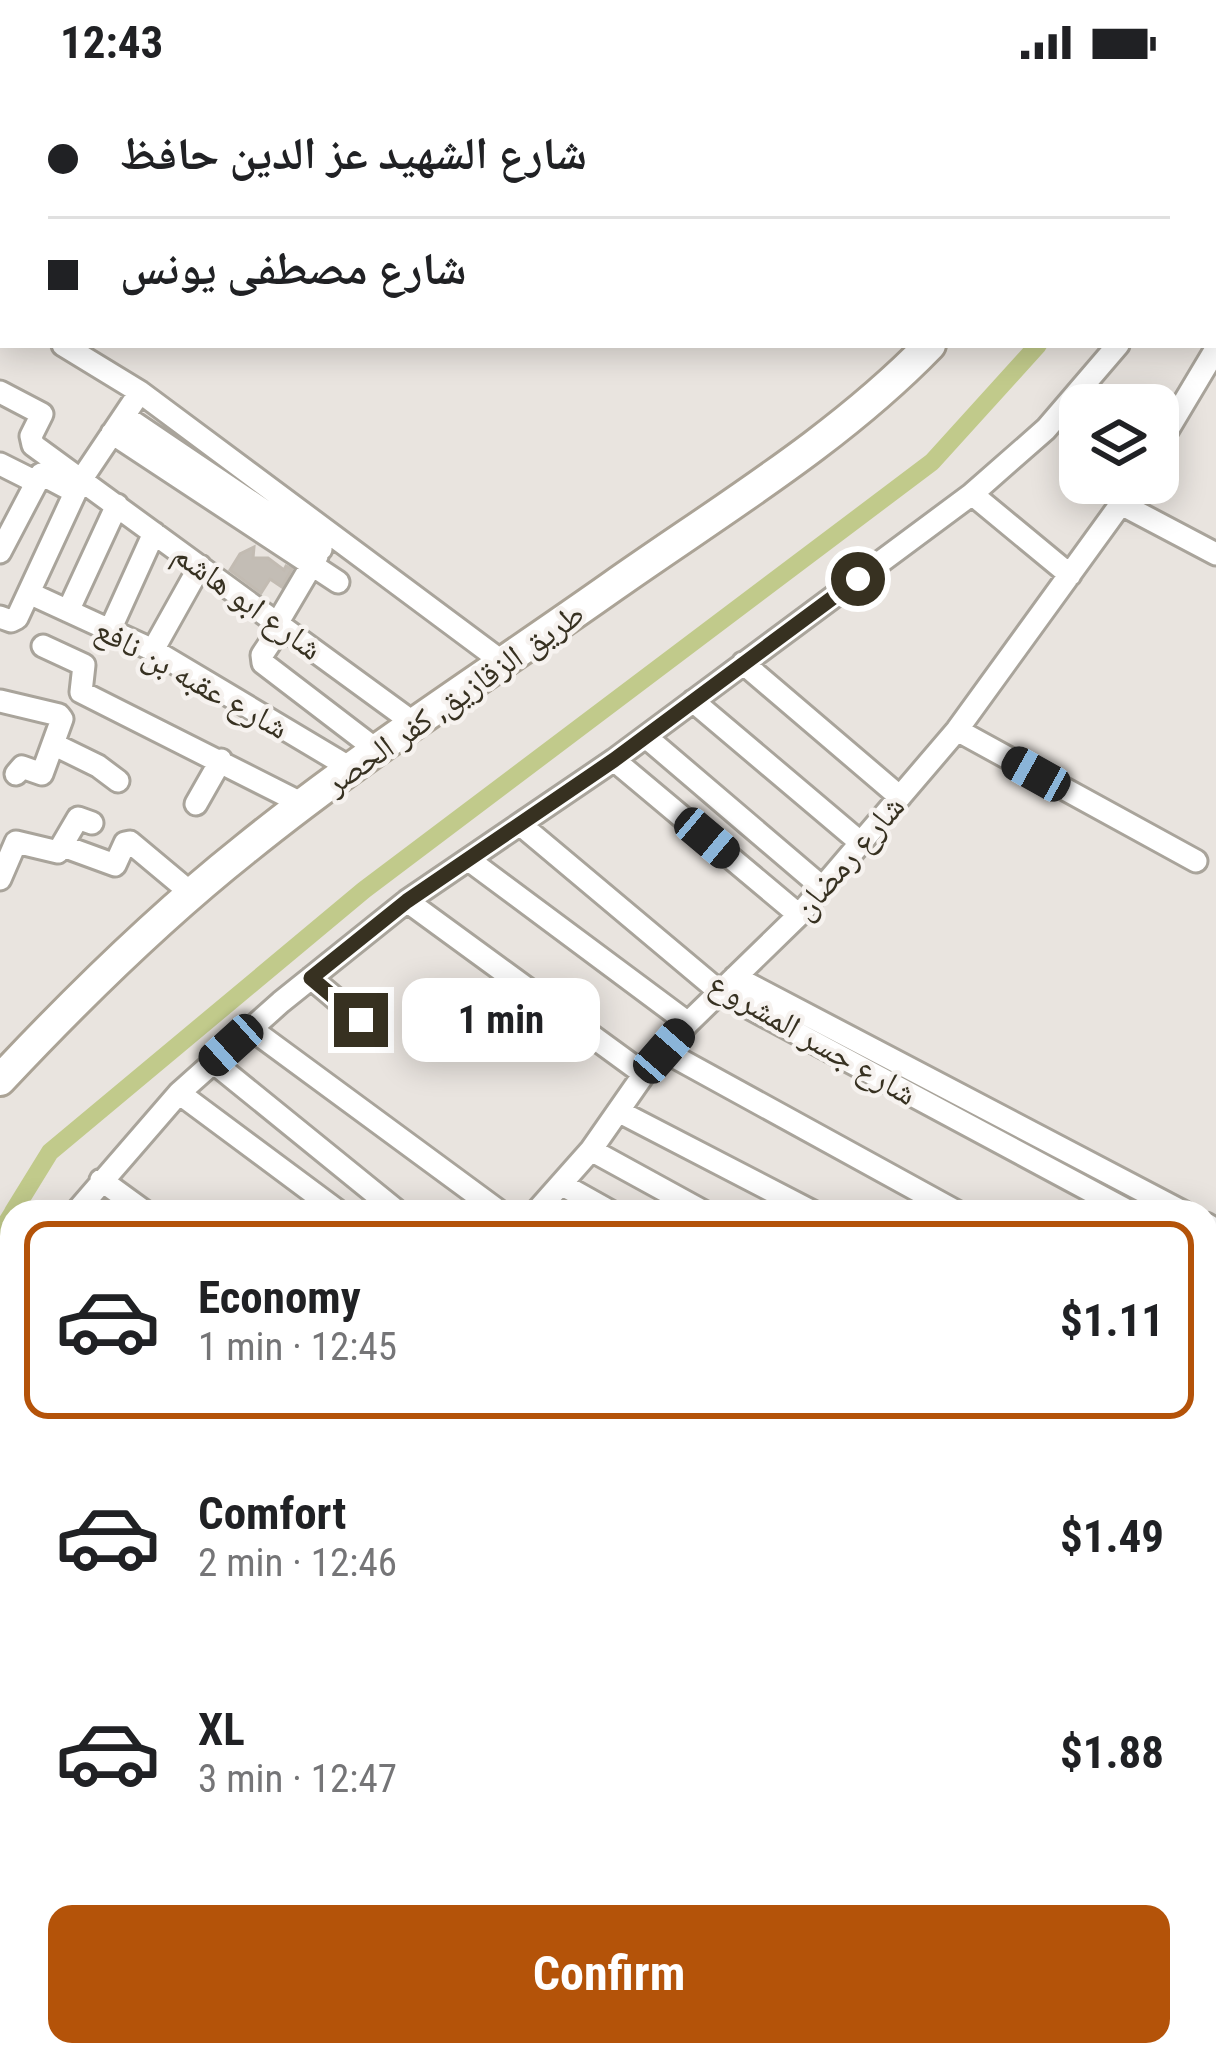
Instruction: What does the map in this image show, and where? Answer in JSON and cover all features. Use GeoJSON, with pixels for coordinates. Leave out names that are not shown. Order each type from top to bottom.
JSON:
{"type":"FeatureCollection","features":[{"type":"Feature","properties":{"kind":"main road","name":"طريق الزقازيق, كفر الحصر"},"geometry":{"type":"LineString","coordinates":[[3,1070],[191,893],[303,805],[806,452],[928,348]]}},
{"type":"Feature","properties":{"kind":"street"},"geometry":{"type":"LineString","coordinates":[[69,348],[140,392],[321,548],[338,582]]}},
{"type":"Feature","properties":{"kind":"street"},"geometry":{"type":"LineString","coordinates":[[85,1200],[179,1093],[250,1028],[407,901],[646,737],[972,494],[1046,429],[1115,348]]}},
{"type":"Feature","properties":{"kind":"street"},"geometry":{"type":"LineString","coordinates":[[1179,411],[1216,349]]}},
{"type":"Feature","properties":{"kind":"street","name":"شارع ابو هاشم"},"geometry":{"type":"LineString","coordinates":[[0,392],[40,412],[31,442],[78,486],[154,532],[415,724]]}},
{"type":"Feature","properties":{"kind":"street"},"geometry":{"type":"LineString","coordinates":[[9,617],[28,593],[78,486],[140,392]]}},
{"type":"Feature","properties":{"kind":"street"},"geometry":{"type":"LineString","coordinates":[[118,424],[504,663]]}},
{"type":"Feature","properties":{"kind":"street"},"geometry":{"type":"LineString","coordinates":[[0,464],[36,482]]}},
{"type":"Feature","properties":{"kind":"street"},"geometry":{"type":"LineString","coordinates":[[0,552],[42,474],[78,486]]}},
{"type":"Feature","properties":{"kind":"street"},"geometry":{"type":"LineString","coordinates":[[972,494],[1070,574]]}},
{"type":"Feature","properties":{"kind":"street"},"geometry":{"type":"LineString","coordinates":[[68,611],[116,506]]}},
{"type":"Feature","properties":{"kind":"street"},"geometry":{"type":"LineString","coordinates":[[1123,506],[1216,554]]}},
{"type":"Feature","properties":{"kind":"street","name":"شارع رمضان"},"geometry":{"type":"LineString","coordinates":[[547,1200],[688,1023],[800,915],[957,730],[1123,506]]}},
{"type":"Feature","properties":{"kind":"street"},"geometry":{"type":"LineString","coordinates":[[110,630],[154,532]]}},
{"type":"Feature","properties":{"kind":"street"},"geometry":{"type":"LineString","coordinates":[[321,548],[263,652],[263,663],[365,760]]}},
{"type":"Feature","properties":{"kind":"street"},"geometry":{"type":"LineString","coordinates":[[153,650],[200,566]]}},
{"type":"Feature","properties":{"kind":"street","name":"شارع عقبه بن نافع"},"geometry":{"type":"LineString","coordinates":[[28,593],[153,650],[365,760]]}},
{"type":"Feature","properties":{"kind":"street"},"geometry":{"type":"LineString","coordinates":[[43,646],[84,665],[81,692],[303,805]]}},
{"type":"Feature","properties":{"kind":"street"},"geometry":{"type":"LineString","coordinates":[[743,664],[900,797]]}},
{"type":"Feature","properties":{"kind":"street"},"geometry":{"type":"LineString","coordinates":[[0,701],[59,715],[62,722],[41,775],[22,767],[16,774]]}},
{"type":"Feature","properties":{"kind":"street"},"geometry":{"type":"LineString","coordinates":[[693,701],[861,843]]}},
{"type":"Feature","properties":{"kind":"street"},"geometry":{"type":"LineString","coordinates":[[957,730],[1196,862]]}},
{"type":"Feature","properties":{"kind":"street"},"geometry":{"type":"LineString","coordinates":[[646,737],[823,888]]}},
{"type":"Feature","properties":{"kind":"street"},"geometry":{"type":"LineString","coordinates":[[53,744],[87,759],[118,782]]}},
{"type":"Feature","properties":{"kind":"street"},"geometry":{"type":"LineString","coordinates":[[196,805],[221,760]]}},
{"type":"Feature","properties":{"kind":"street"},"geometry":{"type":"LineString","coordinates":[[614,760],[800,915]]}},
{"type":"Feature","properties":{"kind":"street"},"geometry":{"type":"LineString","coordinates":[[0,878],[16,842],[56,853],[78,818],[92,824]]}},
{"type":"Feature","properties":{"kind":"street","name":"شارع جسر المشروع"},"geometry":{"type":"LineString","coordinates":[[521,825],[728,984],[1109,1200]]}},
{"type":"Feature","properties":{"kind":"street"},"geometry":{"type":"LineString","coordinates":[[63,845],[115,866],[125,843],[130,842],[191,893]]}},
{"type":"Feature","properties":{"kind":"street"},"geometry":{"type":"LineString","coordinates":[[469,860],[688,1023]]}},
{"type":"Feature","properties":{"kind":"street"},"geometry":{"type":"LineString","coordinates":[[407,901],[644,1074]]}},
{"type":"Feature","properties":{"kind":"street"},"geometry":{"type":"LineString","coordinates":[[311,978],[361,1020]]}},
{"type":"Feature","properties":{"kind":"street","name":"شارع جسر المشروع"},"geometry":{"type":"LineString","coordinates":[[728,984],[1159,1200]]}},
{"type":"Feature","properties":{"kind":"street"},"geometry":{"type":"LineString","coordinates":[[250,1028],[484,1200]]}},
{"type":"Feature","properties":{"kind":"street"},"geometry":{"type":"LineString","coordinates":[[664,1051],[935,1200]]}},
{"type":"Feature","properties":{"kind":"street"},"geometry":{"type":"LineString","coordinates":[[212,1061],[383,1200]]}},
{"type":"Feature","properties":{"kind":"street"},"geometry":{"type":"LineString","coordinates":[[179,1093],[323,1200]]}},
{"type":"Feature","properties":{"kind":"street"},"geometry":{"type":"LineString","coordinates":[[618,1111],[790,1200]]}},
{"type":"Feature","properties":{"kind":"street"},"geometry":{"type":"LineString","coordinates":[[591,1150],[682,1200]]}},
{"type":"Feature","properties":{"kind":"street"},"geometry":{"type":"LineString","coordinates":[[101,1180],[129,1200]]}},
{"type":"Feature","properties":{"kind":"street"},"geometry":{"type":"LineString","coordinates":[[561,1184],[590,1200]]}},
{"type":"Feature","properties":{"kind":"building"},"geometry":{"type":"Polygon","coordinates":[[[254,547],[253,558],[268,558],[284,570],[286,566],[292,569],[282,587],[270,579],[261,593],[230,570],[240,554],[254,547]]]}},
{"type":"Feature","properties":{"kind":"waterway"},"geometry":{"type":"LineString","coordinates":[[20,1200],[50,1152],[364,890],[932,462],[1035,348]]}},
{"type":"Feature","properties":{"kind":"route"},"geometry":{"type":"LineString","coordinates":[[361,1020],[311,978],[407,901],[614,760],[858,579]]}}]}
